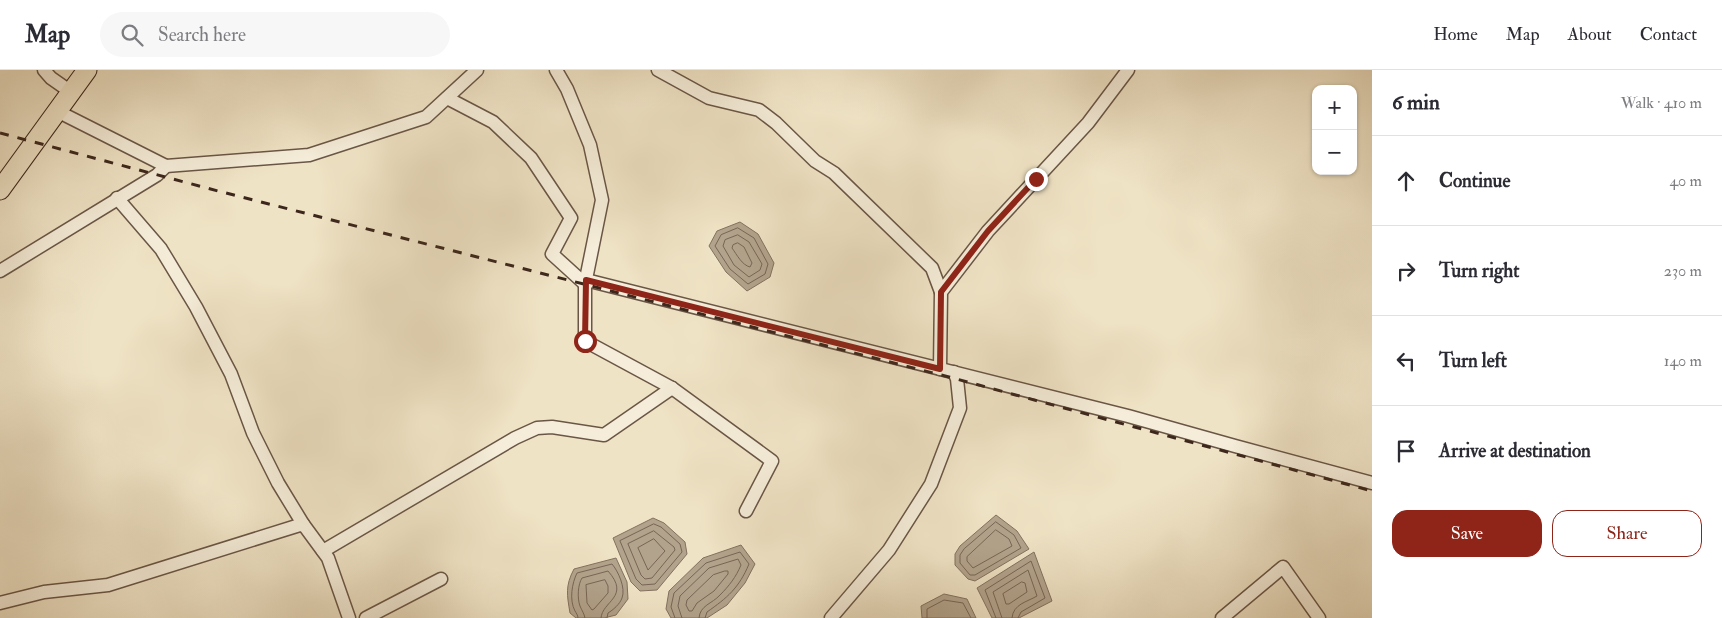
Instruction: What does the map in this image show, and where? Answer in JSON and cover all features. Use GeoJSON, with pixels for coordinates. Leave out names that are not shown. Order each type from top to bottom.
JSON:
{"type":"FeatureCollection","features":[{"type":"Feature","properties":{"kind":"highway"},"geometry":{"type":"LineString","coordinates":[[0,190],[87,70]]}},
{"type":"Feature","properties":{"kind":"street"},"geometry":{"type":"LineString","coordinates":[[44,70],[51,78],[70,92]]}},
{"type":"Feature","properties":{"kind":"street"},"geometry":{"type":"LineString","coordinates":[[57,111],[166,166],[309,155],[426,117],[477,70]]}},
{"type":"Feature","properties":{"kind":"street"},"geometry":{"type":"LineString","coordinates":[[556,70],[567,89],[590,144],[602,200],[586,282],[585,341],[672,388],[772,461],[746,511]]}},
{"type":"Feature","properties":{"kind":"street"},"geometry":{"type":"LineString","coordinates":[[658,70],[709,98],[759,110],[776,123],[815,161],[834,173],[932,268],[941,292],[940,369]]}},
{"type":"Feature","properties":{"kind":"street"},"geometry":{"type":"LineString","coordinates":[[941,292],[988,231],[1088,123],[1128,70]]}},
{"type":"Feature","properties":{"kind":"street"},"geometry":{"type":"LineString","coordinates":[[447,98],[493,122],[531,158],[572,218],[552,254],[586,282],[1128,416],[1372,483]]}},
{"type":"Feature","properties":{"kind":"street"},"geometry":{"type":"LineString","coordinates":[[0,271],[157,175],[166,166]]}},
{"type":"Feature","properties":{"kind":"street"},"geometry":{"type":"LineString","coordinates":[[117,198],[161,249],[196,307],[231,374],[252,433],[303,524],[328,558],[349,618]]}},
{"type":"Feature","properties":{"kind":"street"},"geometry":{"type":"LineString","coordinates":[[831,618],[889,550],[931,484],[960,408],[957,379],[954,372]]}},
{"type":"Feature","properties":{"kind":"street"},"geometry":{"type":"LineString","coordinates":[[323,551],[516,438],[538,428],[552,427],[604,435],[672,388]]}},
{"type":"Feature","properties":{"kind":"street"},"geometry":{"type":"LineString","coordinates":[[0,603],[44,592],[108,585],[303,524]]}},
{"type":"Feature","properties":{"kind":"street"},"geometry":{"type":"LineString","coordinates":[[1222,618],[1283,567],[1320,618]]}},
{"type":"Feature","properties":{"kind":"street"},"geometry":{"type":"LineString","coordinates":[[366,618],[441,579]]}},
{"type":"Feature","properties":{"kind":"water"},"geometry":{"type":"Polygon","coordinates":[[[740,222],[758,234],[774,263],[770,277],[747,291],[726,272],[709,246],[717,231],[740,222]]]}},
{"type":"Feature","properties":{"kind":"water"},"geometry":{"type":"Polygon","coordinates":[[[996,515],[1017,531],[1029,549],[975,581],[968,579],[955,565],[955,554],[960,546],[996,515]]]}},
{"type":"Feature","properties":{"kind":"water"},"geometry":{"type":"Polygon","coordinates":[[[653,518],[664,523],[685,542],[687,554],[657,590],[640,591],[631,582],[613,538],[653,518]]]}},
{"type":"Feature","properties":{"kind":"water"},"geometry":{"type":"Polygon","coordinates":[[[741,545],[755,564],[745,583],[727,605],[707,618],[671,618],[666,609],[669,591],[703,558],[741,545]]]}},
{"type":"Feature","properties":{"kind":"water"},"geometry":{"type":"Polygon","coordinates":[[[1034,552],[1052,601],[1019,618],[992,618],[977,588],[1034,552]]]}},
{"type":"Feature","properties":{"kind":"water"},"geometry":{"type":"Polygon","coordinates":[[[616,558],[627,582],[628,599],[616,615],[604,618],[576,618],[570,613],[568,596],[569,581],[574,569],[616,558]]]}},
{"type":"Feature","properties":{"kind":"water"},"geometry":{"type":"Polygon","coordinates":[[[944,594],[967,599],[976,618],[922,618],[921,606],[944,594]]]}},
{"type":"Feature","properties":{"kind":"railway"},"geometry":{"type":"LineString","coordinates":[[0,133],[218,191],[949,377],[1372,491]]}},
{"type":"Feature","properties":{"kind":"route"},"geometry":{"type":"LineString","coordinates":[[585,341],[586,280],[728,314],[940,369],[941,292],[988,231],[1036,179]]}}]}
